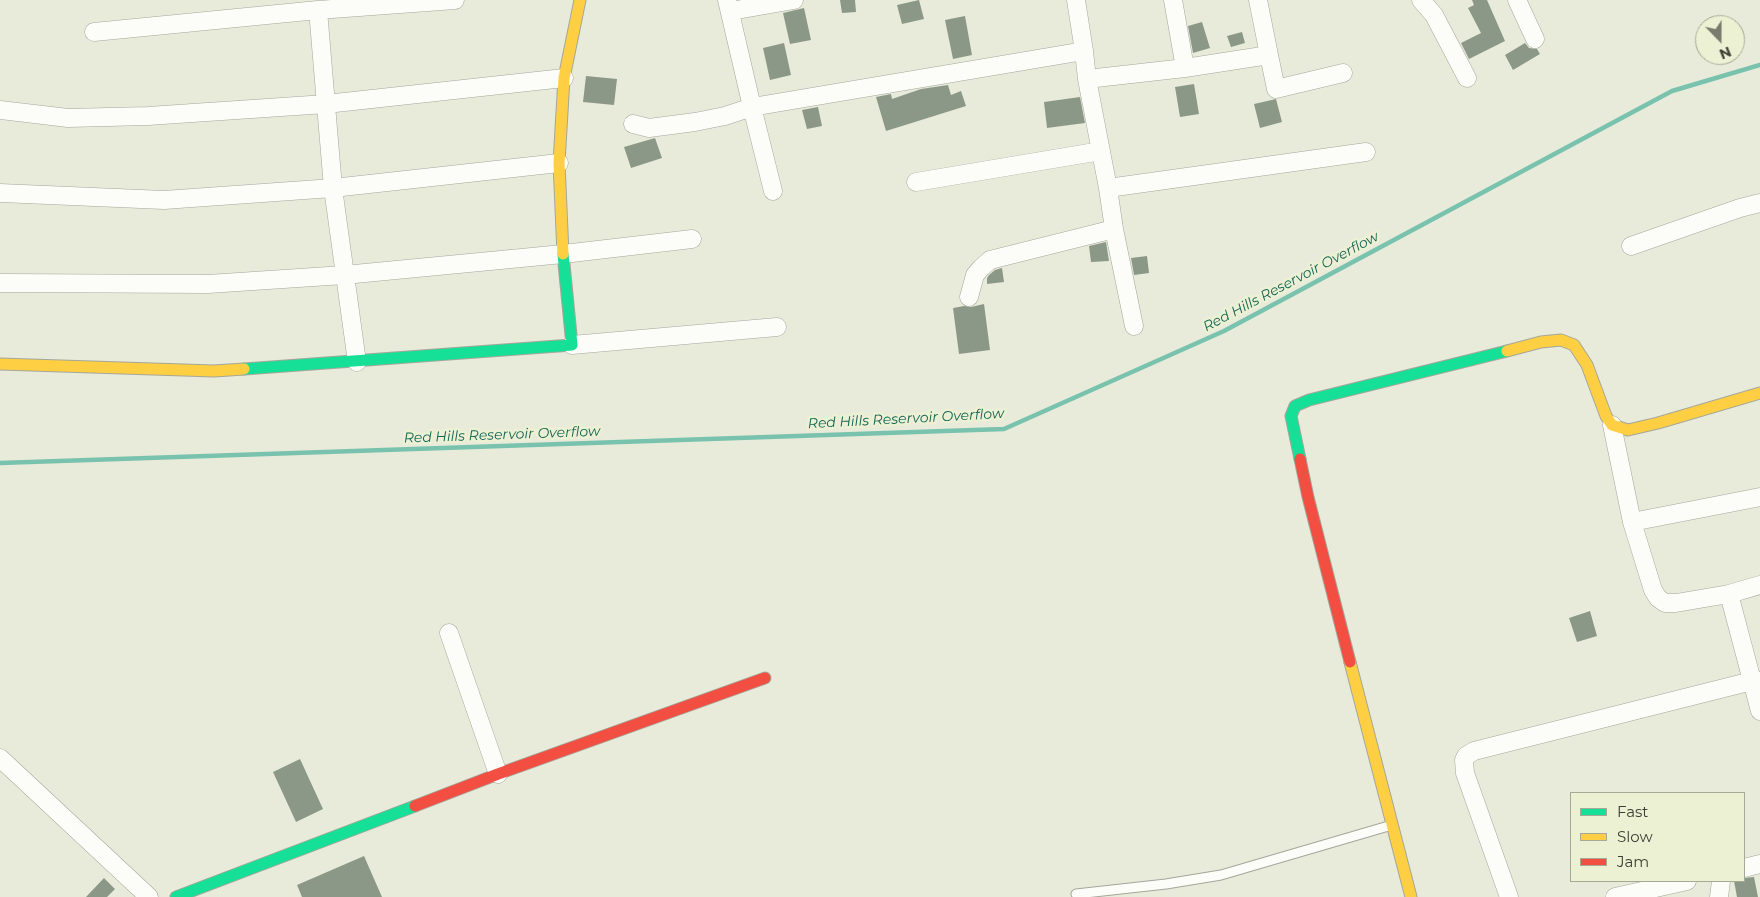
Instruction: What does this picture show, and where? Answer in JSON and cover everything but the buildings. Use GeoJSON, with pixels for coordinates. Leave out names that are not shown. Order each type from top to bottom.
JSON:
{"type":"FeatureCollection","features":[{"type":"Feature","properties":{"kind":"street"},"geometry":{"type":"LineString","coordinates":[[94,32],[318,10],[455,0]]}},
{"type":"Feature","properties":{"kind":"street"},"geometry":{"type":"LineString","coordinates":[[572,345],[563,254],[559,163],[564,78],[580,0]]}},
{"type":"Feature","properties":{"kind":"street"},"geometry":{"type":"LineString","coordinates":[[773,191],[729,5],[794,0]]}},
{"type":"Feature","properties":{"kind":"street"},"geometry":{"type":"LineString","coordinates":[[1076,0],[1087,79],[1114,229],[1134,326]]}},
{"type":"Feature","properties":{"kind":"street"},"geometry":{"type":"LineString","coordinates":[[1173,0],[1185,68]]}},
{"type":"Feature","properties":{"kind":"street"},"geometry":{"type":"LineString","coordinates":[[1258,0],[1276,89],[1343,73]]}},
{"type":"Feature","properties":{"kind":"street"},"geometry":{"type":"LineString","coordinates":[[1421,0],[1434,15],[1467,78]]}},
{"type":"Feature","properties":{"kind":"street"},"geometry":{"type":"LineString","coordinates":[[1517,0],[1535,38]]}},
{"type":"Feature","properties":{"kind":"street"},"geometry":{"type":"LineString","coordinates":[[318,10],[333,188],[357,362]]}},
{"type":"Feature","properties":{"kind":"street"},"geometry":{"type":"LineString","coordinates":[[632,124],[649,128],[695,122],[725,116],[752,107],[1084,51]]}},
{"type":"Feature","properties":{"kind":"street"},"geometry":{"type":"LineString","coordinates":[[1087,79],[1185,68],[1269,55]]}},
{"type":"Feature","properties":{"kind":"street"},"geometry":{"type":"LineString","coordinates":[[0,110],[77,118],[148,116],[326,104],[564,78]]}},
{"type":"Feature","properties":{"kind":"street"},"geometry":{"type":"LineString","coordinates":[[916,182],[1101,151]]}},
{"type":"Feature","properties":{"kind":"street"},"geometry":{"type":"LineString","coordinates":[[1108,188],[1366,152]]}},
{"type":"Feature","properties":{"kind":"street"},"geometry":{"type":"LineString","coordinates":[[0,193],[164,200],[333,188],[559,163]]}},
{"type":"Feature","properties":{"kind":"street"},"geometry":{"type":"LineString","coordinates":[[1631,246],[1740,208],[1760,203]]}},
{"type":"Feature","properties":{"kind":"street"},"geometry":{"type":"LineString","coordinates":[[969,297],[975,275],[990,260],[1114,229]]}},
{"type":"Feature","properties":{"kind":"street"},"geometry":{"type":"LineString","coordinates":[[0,283],[208,284],[344,275],[692,240]]}},
{"type":"Feature","properties":{"kind":"street"},"geometry":{"type":"LineString","coordinates":[[0,364],[214,371],[357,362],[777,327]]}},
{"type":"Feature","properties":{"kind":"street"},"geometry":{"type":"LineString","coordinates":[[1411,897],[1308,497],[1291,416],[1295,406],[1309,400],[1531,344],[1560,340],[1574,345],[1587,365],[1606,416],[1612,425],[1632,522],[1653,590],[1658,598],[1665,603],[1676,603],[1729,594],[1760,585]]}},
{"type":"Feature","properties":{"kind":"street"},"geometry":{"type":"LineString","coordinates":[[1612,425],[1628,430],[1658,424],[1760,393]]}},
{"type":"Feature","properties":{"kind":"street"},"geometry":{"type":"LineString","coordinates":[[1632,522],[1760,498]]}},
{"type":"Feature","properties":{"kind":"street"},"geometry":{"type":"LineString","coordinates":[[1729,594],[1756,681],[1760,710]]}},
{"type":"Feature","properties":{"kind":"street"},"geometry":{"type":"LineString","coordinates":[[449,632],[498,774]]}},
{"type":"Feature","properties":{"kind":"street"},"geometry":{"type":"LineString","coordinates":[[176,897],[498,774],[765,678]]}},
{"type":"Feature","properties":{"kind":"street"},"geometry":{"type":"LineString","coordinates":[[1509,897],[1465,773],[1464,760],[1466,756],[1474,751],[1756,681]]}},
{"type":"Feature","properties":{"kind":"street"},"geometry":{"type":"LineString","coordinates":[[0,758],[149,897]]}},
{"type":"Feature","properties":{"kind":"street"},"geometry":{"type":"LineString","coordinates":[[1745,868],[1760,864]]}},
{"type":"Feature","properties":{"kind":"street"},"geometry":{"type":"LineString","coordinates":[[1615,897],[1682,882]]}},
{"type":"Feature","properties":{"kind":"street"},"geometry":{"type":"LineString","coordinates":[[1719,897],[1721,882]]}},
{"type":"Feature","properties":{"kind":"lane"},"geometry":{"type":"LineString","coordinates":[[1076,894],[1166,884],[1221,875],[1392,825]]}},
{"type":"Feature","properties":{"kind":"waterway","name":"Red Hills Reservoir Overflow"},"geometry":{"type":"LineString","coordinates":[[0,463],[1004,429],[1224,331],[1672,91],[1760,65]]}},
{"type":"Feature","properties":{"kind":"traffic: fast"},"geometry":{"type":"LineString","coordinates":[[244,369],[572,345],[563,254]]}},
{"type":"Feature","properties":{"kind":"traffic: fast"},"geometry":{"type":"LineString","coordinates":[[1300,459],[1291,416],[1295,406],[1309,400],[1507,351]]}},
{"type":"Feature","properties":{"kind":"traffic: fast"},"geometry":{"type":"LineString","coordinates":[[176,897],[415,806]]}},
{"type":"Feature","properties":{"kind":"traffic: slow"},"geometry":{"type":"LineString","coordinates":[[563,254],[559,163],[564,78],[580,0]]}},
{"type":"Feature","properties":{"kind":"traffic: slow"},"geometry":{"type":"LineString","coordinates":[[1507,351],[1541,342],[1561,340],[1574,345],[1587,365],[1606,416],[1612,425],[1628,430],[1760,393]]}},
{"type":"Feature","properties":{"kind":"traffic: slow"},"geometry":{"type":"LineString","coordinates":[[0,364],[214,371],[244,369]]}},
{"type":"Feature","properties":{"kind":"traffic: slow"},"geometry":{"type":"LineString","coordinates":[[1350,662],[1411,897]]}},
{"type":"Feature","properties":{"kind":"traffic: jam"},"geometry":{"type":"LineString","coordinates":[[1300,459],[1350,662]]}},
{"type":"Feature","properties":{"kind":"traffic: jam"},"geometry":{"type":"LineString","coordinates":[[415,806],[498,774],[765,678]]}}]}
